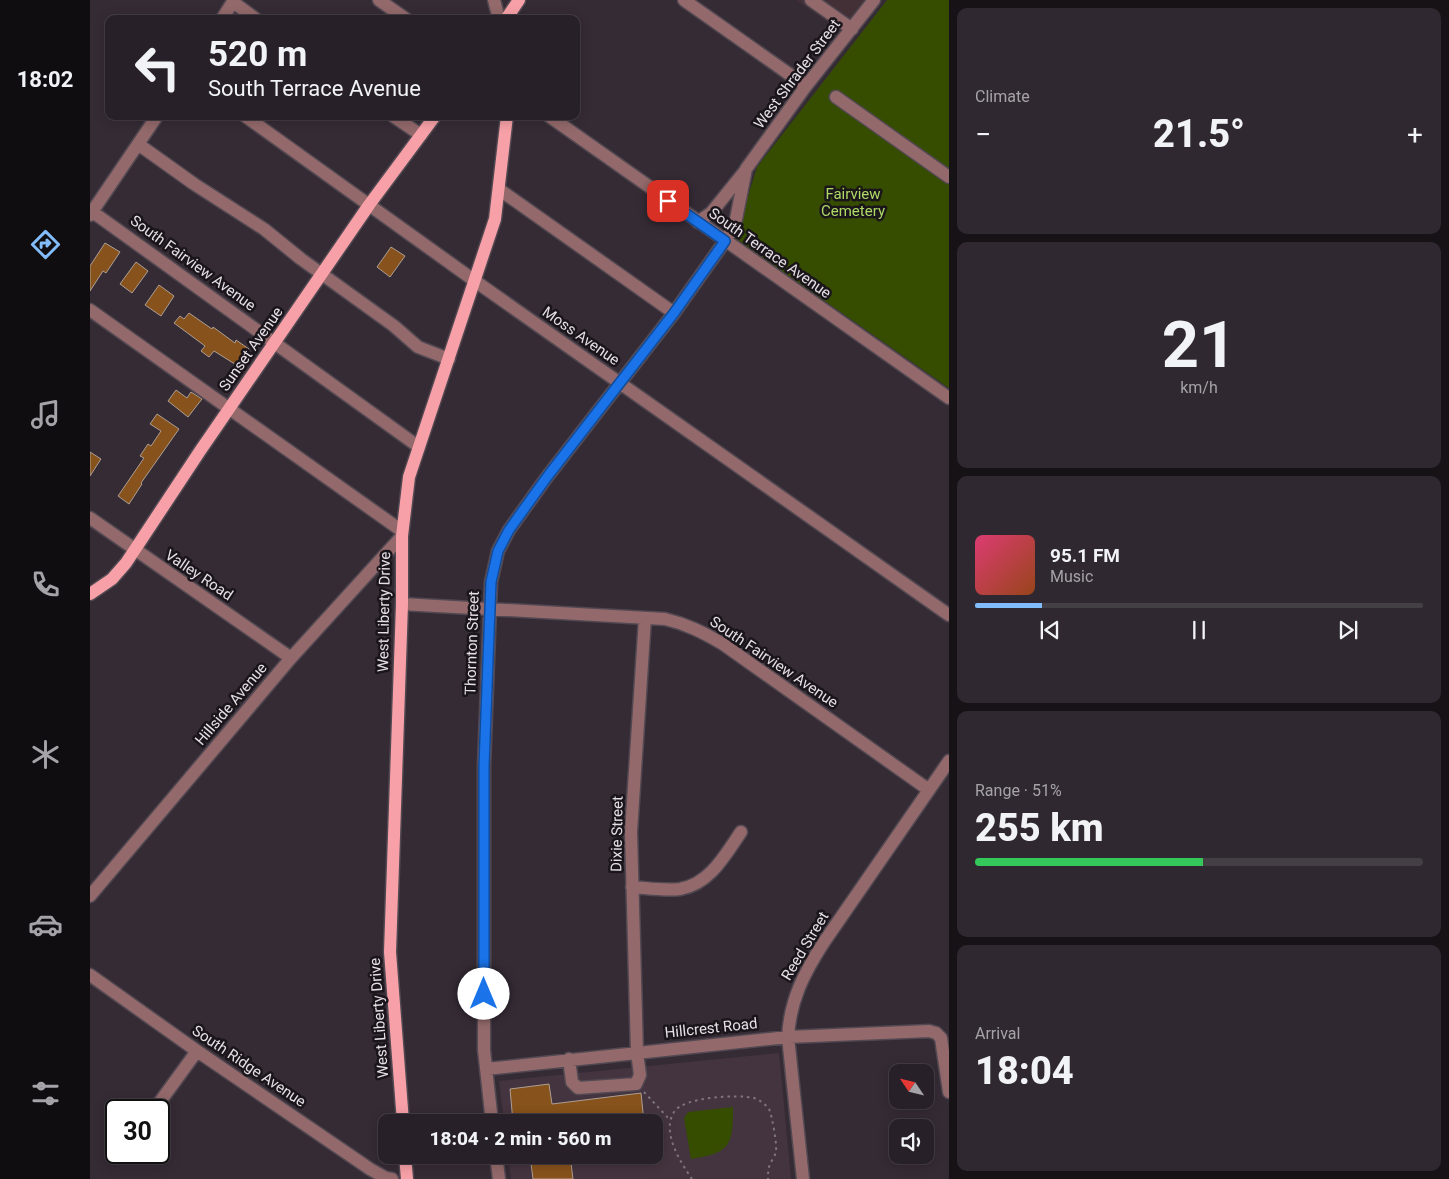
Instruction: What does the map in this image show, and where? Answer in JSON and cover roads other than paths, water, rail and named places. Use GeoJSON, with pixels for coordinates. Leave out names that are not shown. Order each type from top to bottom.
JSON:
{"type":"FeatureCollection","features":[{"type":"Feature","properties":{"kind":"main road"},"geometry":{"type":"LineString","coordinates":[[509,15],[519,0]]}},
{"type":"Feature","properties":{"kind":"main road","name":"Sunset Avenue"},"geometry":{"type":"LineString","coordinates":[[90,594],[112,579],[126,564],[322,273],[431,120]]}},
{"type":"Feature","properties":{"kind":"main road","name":"West Liberty Drive"},"geometry":{"type":"LineString","coordinates":[[402,1114],[390,952],[402,604],[402,534],[409,477],[496,219],[507,120]]}},
{"type":"Feature","properties":{"kind":"main road"},"geometry":{"type":"LineString","coordinates":[[406,1164],[407,1179]]}},
{"type":"Feature","properties":{"kind":"street"},"geometry":{"type":"LineString","coordinates":[[379,0],[400,15]]}},
{"type":"Feature","properties":{"kind":"street"},"geometry":{"type":"LineString","coordinates":[[494,0],[498,15]]}},
{"type":"Feature","properties":{"kind":"street"},"geometry":{"type":"LineString","coordinates":[[684,0],[806,86]]}},
{"type":"Feature","properties":{"kind":"street"},"geometry":{"type":"LineString","coordinates":[[811,0],[852,29]]}},
{"type":"Feature","properties":{"kind":"street","name":"West Shrader Street"},"geometry":{"type":"LineString","coordinates":[[698,222],[711,213],[746,169],[806,86],[874,0]]}},
{"type":"Feature","properties":{"kind":"street"},"geometry":{"type":"LineString","coordinates":[[225,15],[234,1],[251,15]]}},
{"type":"Feature","properties":{"kind":"street"},"geometry":{"type":"LineString","coordinates":[[836,97],[949,177]]}},
{"type":"Feature","properties":{"kind":"street"},"geometry":{"type":"LineString","coordinates":[[91,212],[153,120]]}},
{"type":"Feature","properties":{"kind":"street","name":"Moss Avenue"},"geometry":{"type":"LineString","coordinates":[[251,120],[620,384],[947,609]]}},
{"type":"Feature","properties":{"kind":"street"},"geometry":{"type":"LineString","coordinates":[[399,120],[421,135]]}},
{"type":"Feature","properties":{"kind":"street","name":"South Terrace Avenue"},"geometry":{"type":"LineString","coordinates":[[555,120],[949,398]]}},
{"type":"Feature","properties":{"kind":"street"},"geometry":{"type":"LineString","coordinates":[[138,144],[194,184],[264,229],[301,259],[394,326],[418,347],[449,360]]}},
{"type":"Feature","properties":{"kind":"street","name":"West Shrader Street"},"geometry":{"type":"LineString","coordinates":[[725,241],[735,224],[746,169]]}},
{"type":"Feature","properties":{"kind":"street"},"geometry":{"type":"LineString","coordinates":[[500,190],[674,313]]}},
{"type":"Feature","properties":{"kind":"street","name":"South Fairview Avenue"},"geometry":{"type":"LineString","coordinates":[[91,212],[419,447]]}},
{"type":"Feature","properties":{"kind":"street","name":"Thornton Street"},"geometry":{"type":"LineString","coordinates":[[491,1114],[484,1050],[484,766],[493,566],[498,551],[509,530],[547,477],[674,313],[725,241]]}},
{"type":"Feature","properties":{"kind":"street"},"geometry":{"type":"LineString","coordinates":[[90,310],[402,534]]}},
{"type":"Feature","properties":{"kind":"street","name":"Valley Road"},"geometry":{"type":"LineString","coordinates":[[90,518],[291,658]]}},
{"type":"Feature","properties":{"kind":"street","name":"Hillside Avenue"},"geometry":{"type":"LineString","coordinates":[[90,896],[291,658],[402,534]]}},
{"type":"Feature","properties":{"kind":"street","name":"South Fairview Avenue"},"geometry":{"type":"LineString","coordinates":[[402,604],[490,608],[681,622],[723,644],[929,790]]}},
{"type":"Feature","properties":{"kind":"street","name":"Dixie Street"},"geometry":{"type":"LineString","coordinates":[[569,1059],[572,1082],[578,1088],[636,1084],[640,1075],[637,1052],[631,832],[645,618]]}},
{"type":"Feature","properties":{"kind":"street","name":"Reed Street"},"geometry":{"type":"LineString","coordinates":[[804,1179],[788,1037],[793,1002],[806,970],[949,761]]}},
{"type":"Feature","properties":{"kind":"street"},"geometry":{"type":"LineString","coordinates":[[632,887],[678,889],[699,882],[716,868],[741,832]]}},
{"type":"Feature","properties":{"kind":"street","name":"South Ridge Avenue"},"geometry":{"type":"LineString","coordinates":[[90,975],[197,1051],[370,1169],[392,1179]]}},
{"type":"Feature","properties":{"kind":"street","name":"Hillcrest Road"},"geometry":{"type":"LineString","coordinates":[[486,1069],[788,1037],[929,1030],[939,1036],[943,1045],[949,1092]]}},
{"type":"Feature","properties":{"kind":"street"},"geometry":{"type":"LineString","coordinates":[[162,1099],[197,1051]]}},
{"type":"Feature","properties":{"kind":"street"},"geometry":{"type":"LineString","coordinates":[[497,1164],[499,1179]]}},
{"type":"Feature","properties":{"kind":"park label","name":"Fairview Cemetery"},"geometry":{"type":"Point","coordinates":[853,202]}}]}
